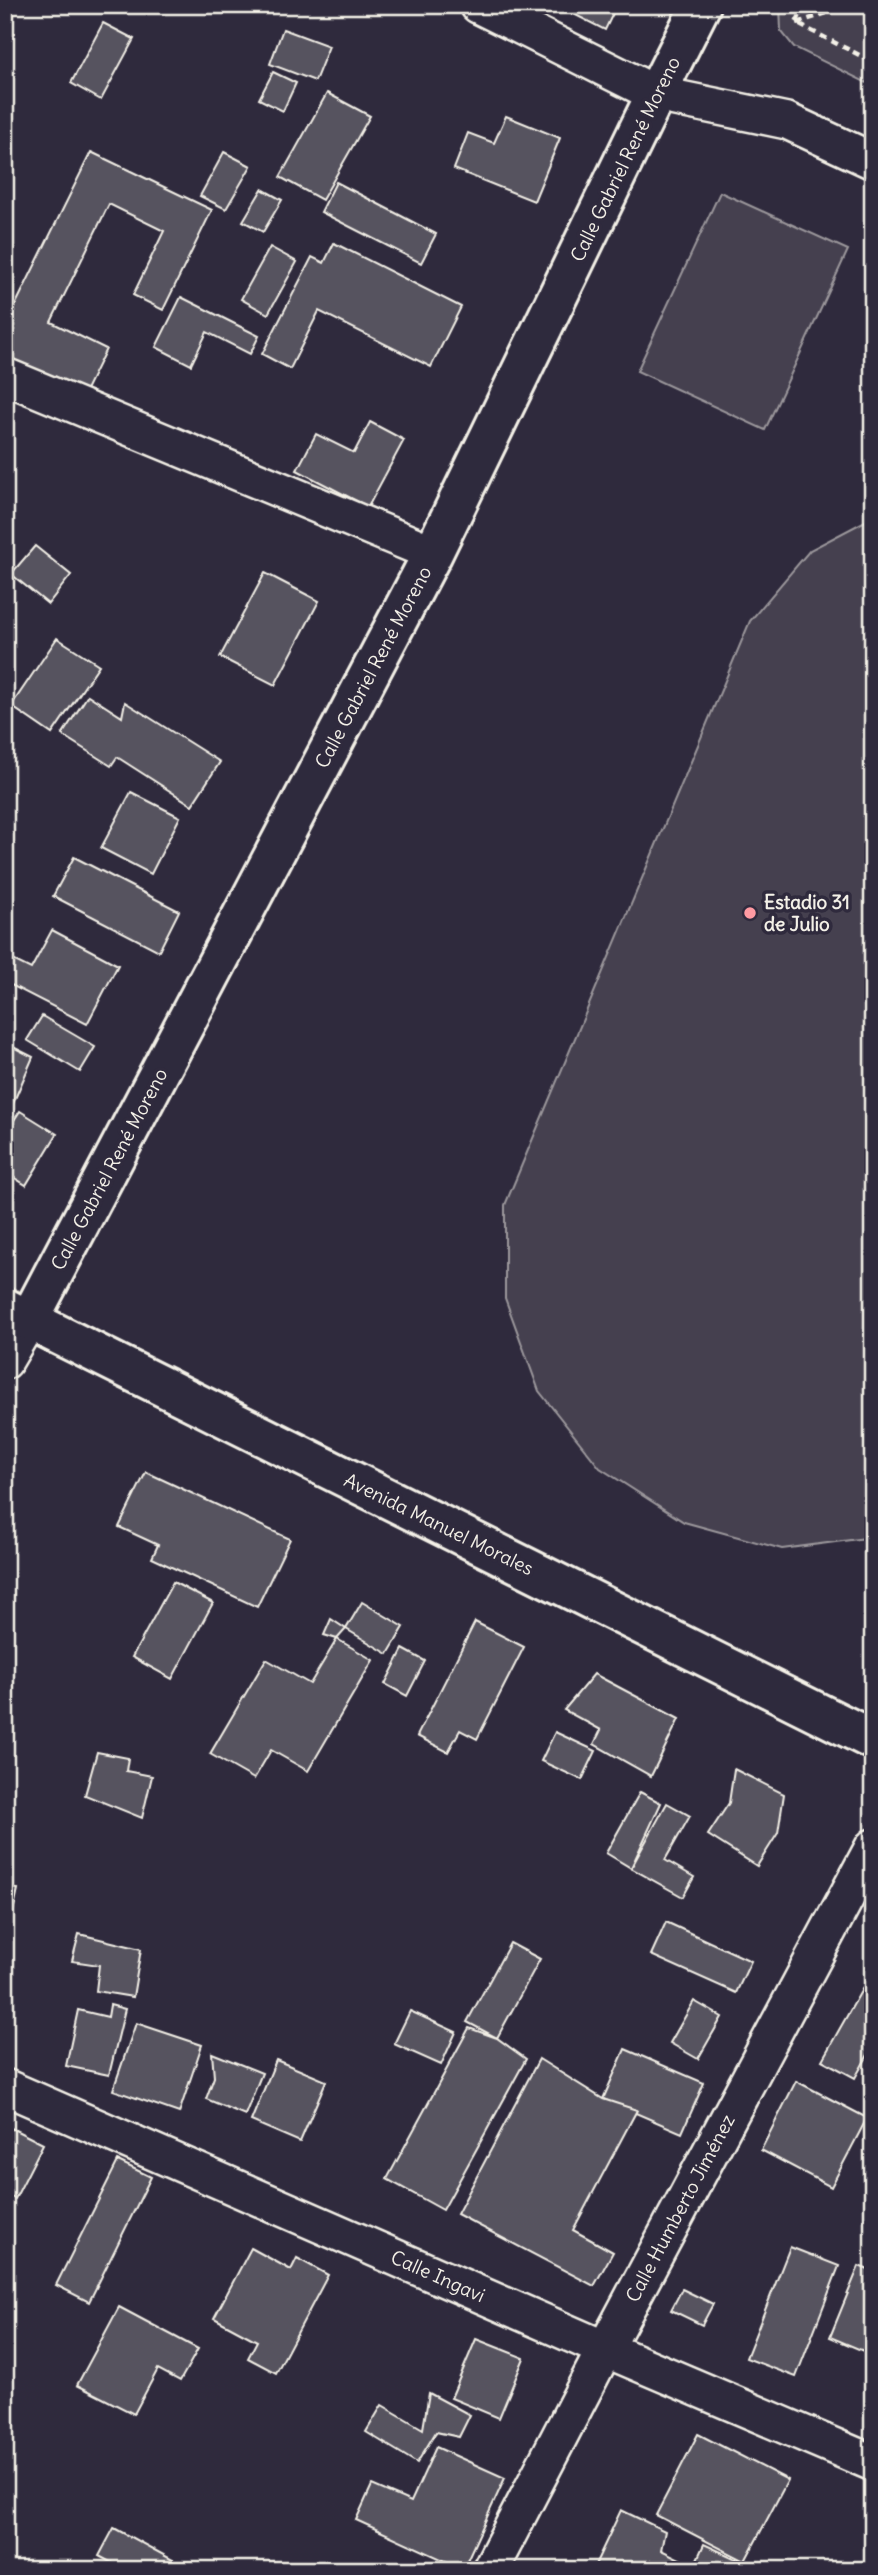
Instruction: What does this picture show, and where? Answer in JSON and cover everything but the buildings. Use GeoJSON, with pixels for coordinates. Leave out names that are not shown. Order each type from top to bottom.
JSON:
{"type":"FeatureCollection","features":[{"type":"Feature","properties":{"kind":"street"},"geometry":{"type":"LineString","coordinates":[[478,5],[656,94],[787,121],[873,161]]}},
{"type":"Feature","properties":{"kind":"street","name":"Calle Gabriel René Moreno"},"geometry":{"type":"LineString","coordinates":[[17,1314],[433,553],[701,5]]}},
{"type":"Feature","properties":{"kind":"street"},"geometry":{"type":"LineString","coordinates":[[5,376],[433,553]]}},
{"type":"Feature","properties":{"kind":"street"},"geometry":{"type":"LineString","coordinates":[[5,1361],[17,1314]]}},
{"type":"Feature","properties":{"kind":"street","name":"Avenida Manuel Morales"},"geometry":{"type":"LineString","coordinates":[[17,1314],[873,1740]]}},
{"type":"Feature","properties":{"kind":"street","name":"Calle Humberto Jiménez"},"geometry":{"type":"LineString","coordinates":[[490,2570],[873,1847]]}},
{"type":"Feature","properties":{"kind":"street","name":"Calle Ingavi"},"geometry":{"type":"LineString","coordinates":[[5,2087],[873,2463]]}},
{"type":"Feature","properties":{"kind":"path"},"geometry":{"type":"LineString","coordinates":[[796,23],[805,5]]}},
{"type":"Feature","properties":{"kind":"path"},"geometry":{"type":"LineString","coordinates":[[796,23],[851,5]]}},
{"type":"Feature","properties":{"kind":"path"},"geometry":{"type":"LineString","coordinates":[[796,23],[873,62]]}},
{"type":"Feature","properties":{"kind":"shaded area"},"geometry":{"type":"Polygon","coordinates":[[[780,5],[873,5],[873,86],[794,47],[781,31],[780,5]]]}},
{"type":"Feature","properties":{"kind":"shaded area"},"geometry":{"type":"Polygon","coordinates":[[[720,192],[848,250],[765,430],[637,371],[720,192]]]}},
{"type":"Feature","properties":{"kind":"shaded area","name":"Estadio 31 de Julio"},"geometry":{"type":"Polygon","coordinates":[[[873,517],[873,1537],[782,1549],[684,1522],[600,1468],[539,1391],[505,1298],[505,1205],[750,621],[810,550],[873,517]]]}},
{"type":"Feature","properties":{"kind":"place","name":"Estadio 31 de Julio"},"geometry":{"type":"Point","coordinates":[750,913]}}]}
